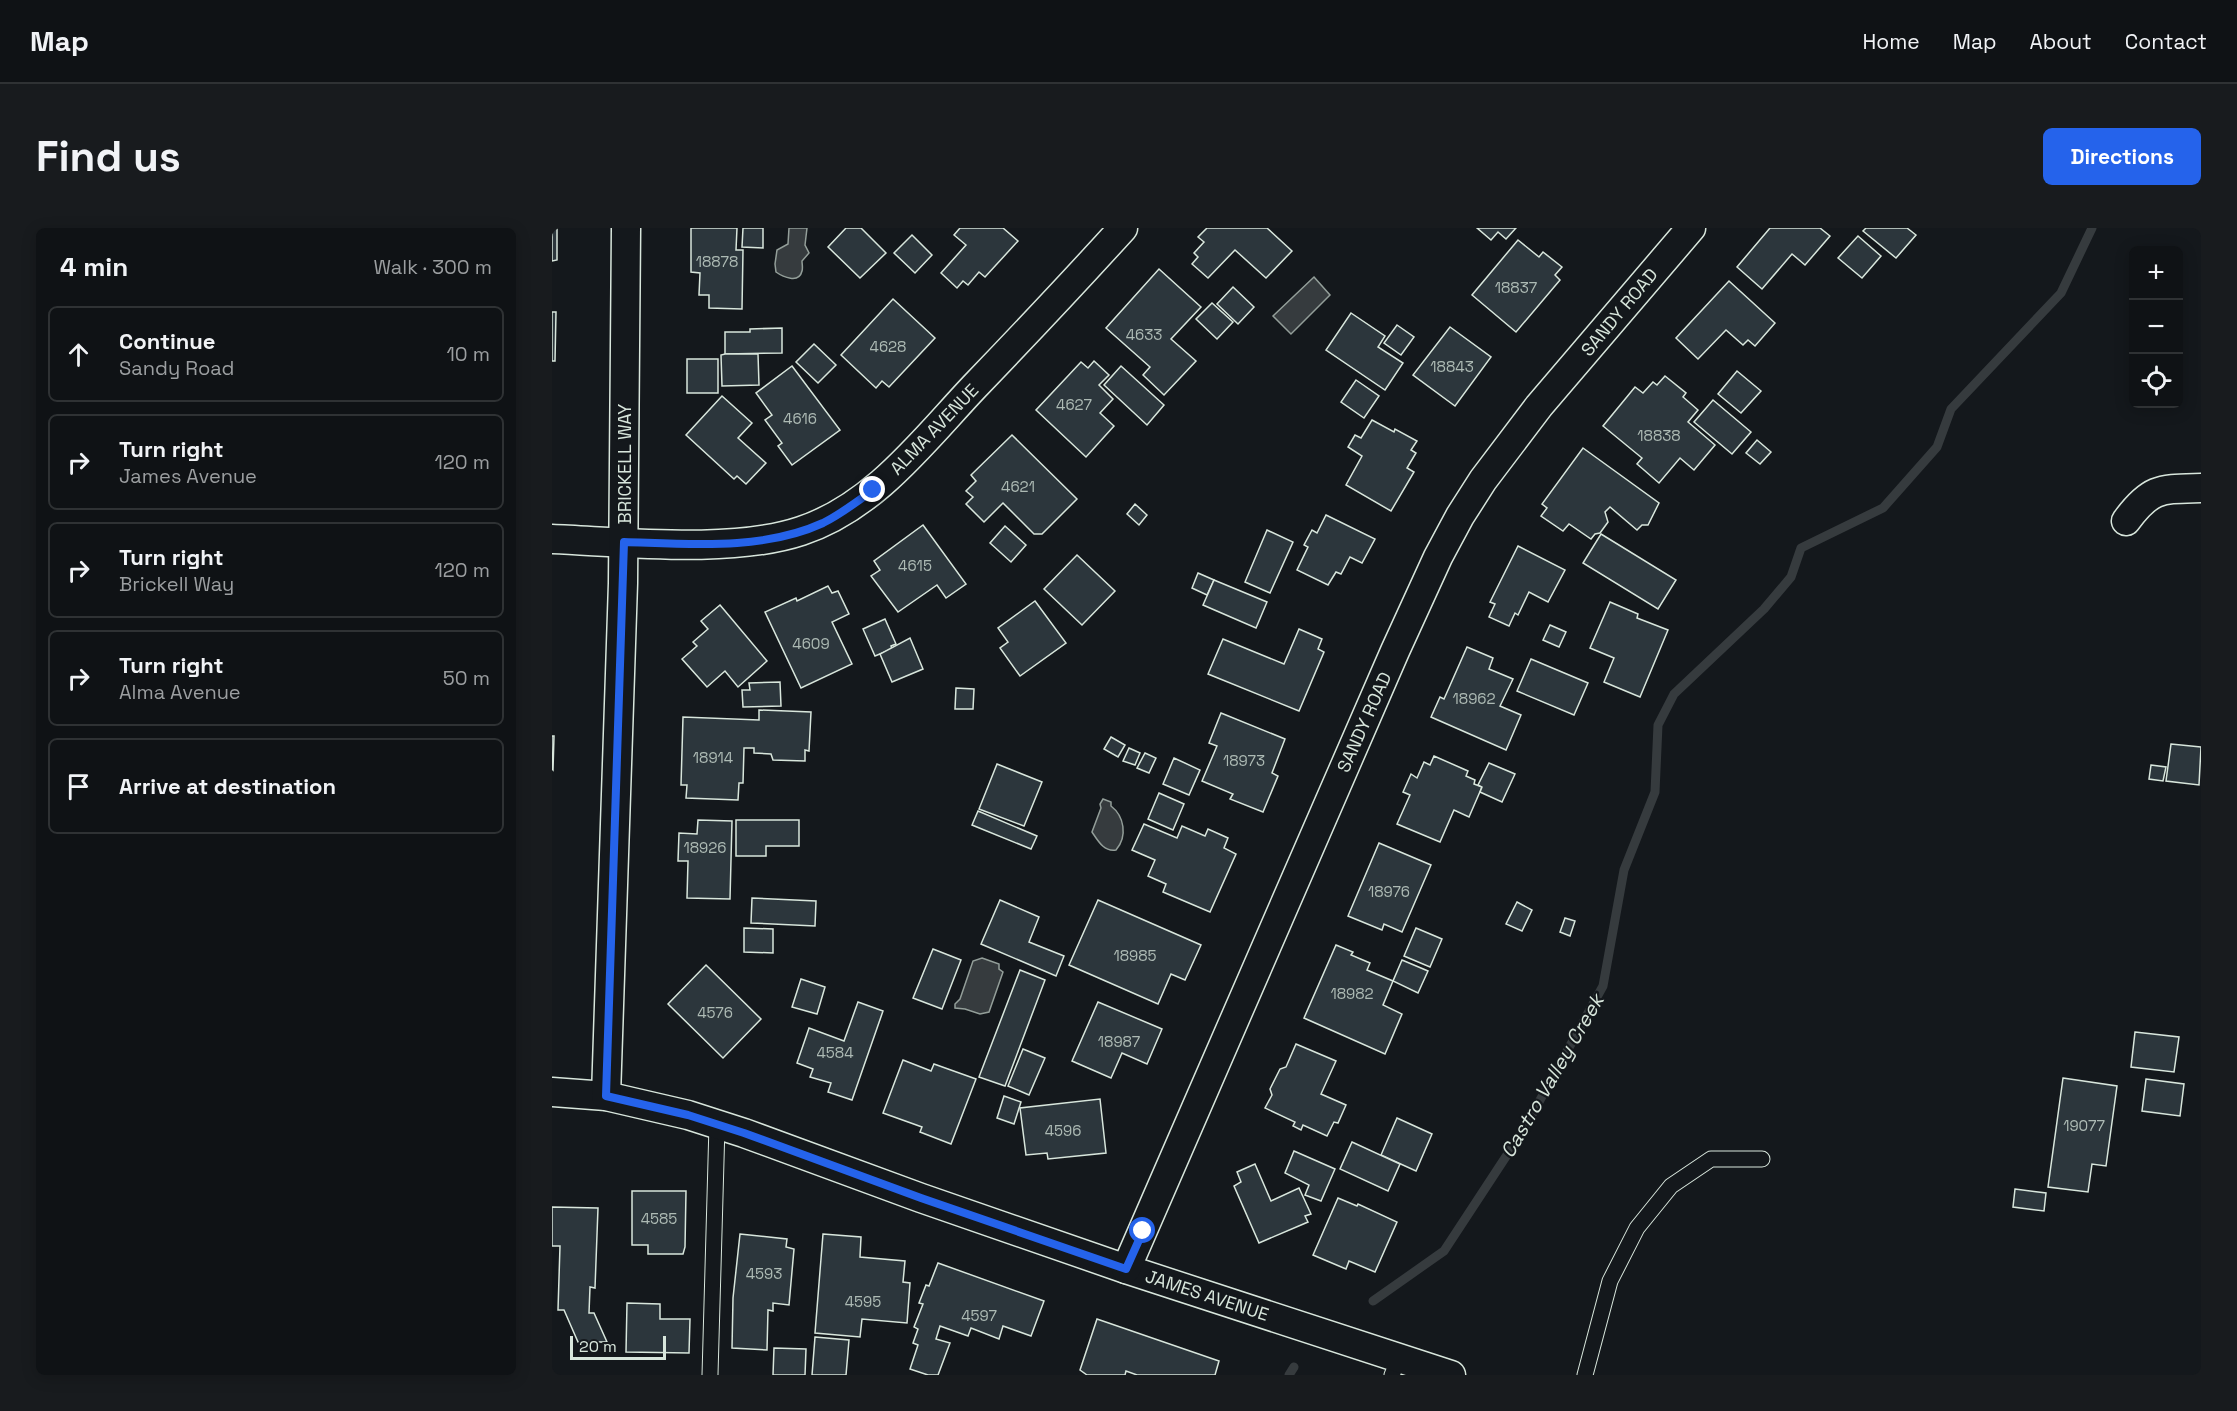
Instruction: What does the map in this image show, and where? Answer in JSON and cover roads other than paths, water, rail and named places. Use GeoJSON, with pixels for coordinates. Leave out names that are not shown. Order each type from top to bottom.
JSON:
{"type":"FeatureCollection","features":[{"type":"Feature","properties":{"kind":"street","name":"BRICKELL WAY"},"geometry":{"type":"LineString","coordinates":[[606,1096],[624,542],[626,228]]}},
{"type":"Feature","properties":{"kind":"street","name":"ALMA AVENUE"},"geometry":{"type":"LineString","coordinates":[[552,539],[714,543],[769,538],[799,532],[848,509],[897,470],[1123,228]]}},
{"type":"Feature","properties":{"kind":"street","name":"SANDY ROAD"},"geometry":{"type":"LineString","coordinates":[[1126,1269],[1385,672],[1438,557],[1460,516],[1510,442],[1691,228]]}},
{"type":"Feature","properties":{"kind":"street"},"geometry":{"type":"LineString","coordinates":[[2126,521],[2139,502],[2153,493],[2168,489],[2201,488]]}},
{"type":"Feature","properties":{"kind":"street","name":"JAMES AVENUE"},"geometry":{"type":"LineString","coordinates":[[552,1092],[606,1096],[688,1115],[1396,1367],[1451,1375]]}},
{"type":"Feature","properties":{"kind":"lane"},"geometry":{"type":"LineString","coordinates":[[710,1375],[717,1125]]}},
{"type":"Feature","properties":{"kind":"lane"},"geometry":{"type":"LineString","coordinates":[[1584,1375],[1610,1281],[1637,1228],[1671,1186],[1711,1159],[1762,1159]]}},
{"type":"Feature","properties":{"kind":"waterway","name":"Castro Valley Creek"},"geometry":{"type":"LineString","coordinates":[[1373,1301],[1444,1251],[1524,1129],[1603,986],[1624,870],[1655,792],[1658,725],[1674,694],[1764,609],[1791,577],[1801,548],[1883,508],[1937,447],[1951,409],[2061,293],[2092,228]]}},
{"type":"Feature","properties":{"kind":"waterway","name":"Castro Valley Creek"},"geometry":{"type":"LineString","coordinates":[[1289,1375],[1294,1367]]}}]}
